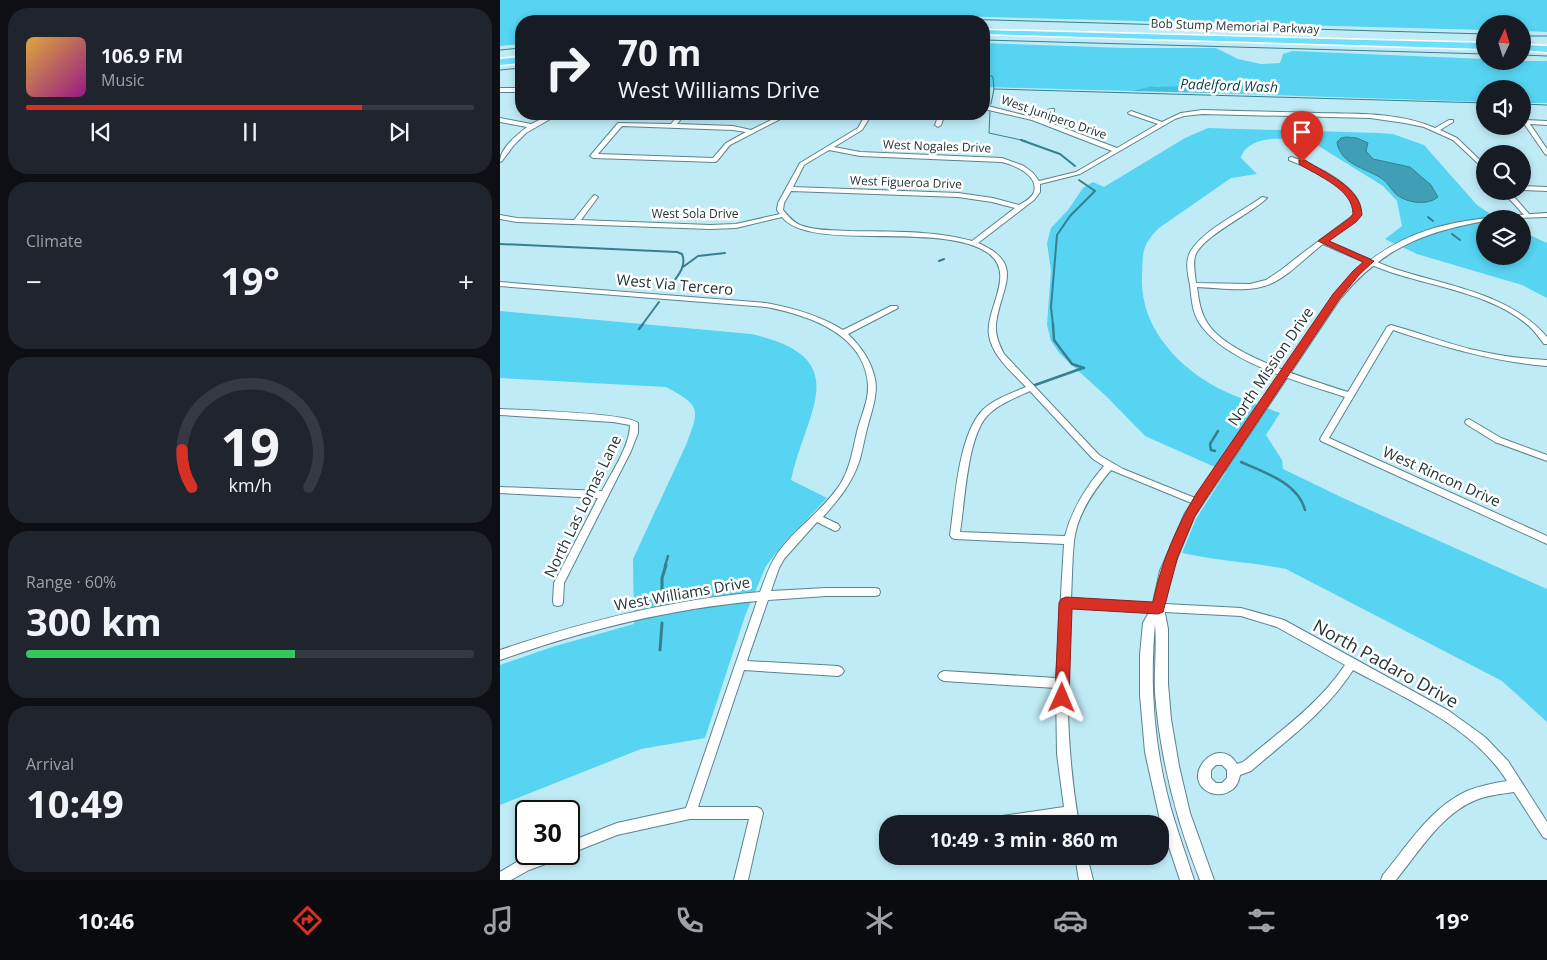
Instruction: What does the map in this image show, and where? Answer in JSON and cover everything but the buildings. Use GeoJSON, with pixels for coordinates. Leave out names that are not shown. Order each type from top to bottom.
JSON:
{"type":"FeatureCollection","features":[{"type":"Feature","properties":{"kind":"highway","name":"Bob Stump Memorial Parkway"},"geometry":{"type":"LineString","coordinates":[[990,27],[1476,41]]}},
{"type":"Feature","properties":{"kind":"highway","name":"Bob Stump Memorial Parkway"},"geometry":{"type":"LineString","coordinates":[[990,32],[1476,46]]}},
{"type":"Feature","properties":{"kind":"highway"},"geometry":{"type":"LineString","coordinates":[[1531,42],[1547,42]]}},
{"type":"Feature","properties":{"kind":"highway"},"geometry":{"type":"LineString","coordinates":[[1531,47],[1547,48]]}},
{"type":"Feature","properties":{"kind":"highway"},"geometry":{"type":"LineString","coordinates":[[500,57],[515,56]]}},
{"type":"Feature","properties":{"kind":"highway"},"geometry":{"type":"LineString","coordinates":[[500,62],[515,61]]}},
{"type":"Feature","properties":{"kind":"street"},"geometry":{"type":"LineString","coordinates":[[500,90],[515,90]]}},
{"type":"Feature","properties":{"kind":"street","name":"West Junipero Drive"},"geometry":{"type":"LineString","coordinates":[[990,108],[1036,120],[1116,150]]}},
{"type":"Feature","properties":{"kind":"street"},"geometry":{"type":"LineString","coordinates":[[1036,120],[1052,110]]}},
{"type":"Feature","properties":{"kind":"street"},"geometry":{"type":"LineString","coordinates":[[1131,112],[1162,124]]}},
{"type":"Feature","properties":{"kind":"street"},"geometry":{"type":"LineString","coordinates":[[973,242],[1022,208],[1035,196],[1037,183],[1071,176],[1183,114],[1213,112],[1379,117],[1415,123],[1436,130],[1455,139],[1476,159]]}},
{"type":"Feature","properties":{"kind":"street"},"geometry":{"type":"LineString","coordinates":[[500,120],[532,126]]}},
{"type":"Feature","properties":{"kind":"street"},"geometry":{"type":"LineString","coordinates":[[500,160],[512,141],[532,126],[544,120]]}},
{"type":"Feature","properties":{"kind":"street"},"geometry":{"type":"LineString","coordinates":[[673,126],[678,120]]}},
{"type":"Feature","properties":{"kind":"street"},"geometry":{"type":"LineString","coordinates":[[752,132],[733,128],[620,124],[593,156],[714,160],[728,144],[752,132],[775,120]]}},
{"type":"Feature","properties":{"kind":"street"},"geometry":{"type":"LineString","coordinates":[[866,120],[862,127],[802,164],[781,203],[783,215],[794,224],[814,230],[945,236],[973,242],[993,255],[1002,267],[1004,278],[991,326],[992,339],[1001,355],[1085,448],[1109,466],[1197,502]]}},
{"type":"Feature","properties":{"kind":"street"},"geometry":{"type":"LineString","coordinates":[[938,125],[940,120]]}},
{"type":"Feature","properties":{"kind":"street"},"geometry":{"type":"LineString","coordinates":[[1436,130],[1451,122]]}},
{"type":"Feature","properties":{"kind":"street"},"geometry":{"type":"LineString","coordinates":[[1547,123],[1526,122],[1547,154]]}},
{"type":"Feature","properties":{"kind":"street","name":"West Nogales Drive"},"geometry":{"type":"LineString","coordinates":[[828,148],[860,154],[1002,160],[1021,167],[1034,177],[1037,183]]}},
{"type":"Feature","properties":{"kind":"street"},"geometry":{"type":"LineString","coordinates":[[1194,285],[1250,286],[1268,282],[1353,220],[1359,210],[1356,200],[1348,191],[1312,168],[1290,159]]}},
{"type":"Feature","properties":{"kind":"street"},"geometry":{"type":"LineString","coordinates":[[1531,188],[1547,189]]}},
{"type":"Feature","properties":{"kind":"street","name":"West Figueroa Drive"},"geometry":{"type":"LineString","coordinates":[[788,189],[958,195],[993,200],[1022,208]]}},
{"type":"Feature","properties":{"kind":"street"},"geometry":{"type":"LineString","coordinates":[[576,222],[595,197]]}},
{"type":"Feature","properties":{"kind":"street"},"geometry":{"type":"LineString","coordinates":[[1264,198],[1197,247],[1190,260],[1197,312],[1216,338],[1251,358],[1285,373],[1350,396],[1391,328],[1484,356],[1518,362],[1547,363]]}},
{"type":"Feature","properties":{"kind":"street"},"geometry":{"type":"LineString","coordinates":[[1514,200],[1523,210]]}},
{"type":"Feature","properties":{"kind":"street","name":"West Sola Drive"},"geometry":{"type":"LineString","coordinates":[[500,216],[517,220],[724,227],[783,215]]}},
{"type":"Feature","properties":{"kind":"street","name":"North Mission Drive"},"geometry":{"type":"LineString","coordinates":[[1531,215],[1547,215]]}},
{"type":"Feature","properties":{"kind":"street","name":"North Mission Drive"},"geometry":{"type":"LineString","coordinates":[[1187,880],[1158,786],[1148,723],[1146,688],[1149,623],[1158,608],[1166,571],[1182,531],[1197,502],[1347,283],[1370,261],[1391,247],[1419,235],[1476,221]]}},
{"type":"Feature","properties":{"kind":"street"},"geometry":{"type":"LineString","coordinates":[[1322,241],[1400,273],[1506,307],[1526,318],[1547,342]]}},
{"type":"Feature","properties":{"kind":"street","name":"West Via Tercero"},"geometry":{"type":"LineString","coordinates":[[500,284],[669,297],[791,309],[828,323],[843,333],[862,354],[872,378],[870,399],[851,473],[826,509],[782,553],[774,567],[690,813]]}},
{"type":"Feature","properties":{"kind":"street"},"geometry":{"type":"LineString","coordinates":[[843,333],[894,308]]}},
{"type":"Feature","properties":{"kind":"street"},"geometry":{"type":"LineString","coordinates":[[1030,388],[998,403],[977,421],[971,437],[955,535],[1069,540]]}},
{"type":"Feature","properties":{"kind":"street","name":"West Rincon Drive"},"geometry":{"type":"LineString","coordinates":[[1350,396],[1324,439],[1547,540]]}},
{"type":"Feature","properties":{"kind":"street","name":"North Las Lomas Lane"},"geometry":{"type":"LineString","coordinates":[[500,412],[613,419],[634,423],[634,433],[627,451],[559,583],[558,602]]}},
{"type":"Feature","properties":{"kind":"street"},"geometry":{"type":"LineString","coordinates":[[1469,422],[1498,440],[1547,458]]}},
{"type":"Feature","properties":{"kind":"street"},"geometry":{"type":"LineString","coordinates":[[1072,815],[1063,751],[1062,683],[1069,540],[1072,526],[1087,492],[1109,466]]}},
{"type":"Feature","properties":{"kind":"street"},"geometry":{"type":"LineString","coordinates":[[500,490],[604,495]]}},
{"type":"Feature","properties":{"kind":"street"},"geometry":{"type":"LineString","coordinates":[[817,518],[835,527]]}},
{"type":"Feature","properties":{"kind":"street","name":"West Williams Drive"},"geometry":{"type":"LineString","coordinates":[[500,655],[596,624],[636,614],[717,599],[764,594],[875,592]]}},
{"type":"Feature","properties":{"kind":"street"},"geometry":{"type":"LineString","coordinates":[[1066,603],[1158,608]]}},
{"type":"Feature","properties":{"kind":"street","name":"North Mission Drive"},"geometry":{"type":"LineString","coordinates":[[1158,608],[1163,624],[1162,694],[1169,750],[1183,810],[1207,880]]}},
{"type":"Feature","properties":{"kind":"street","name":"North Padaro Drive"},"geometry":{"type":"LineString","coordinates":[[1158,608],[1241,612],[1280,624],[1445,715],[1465,728],[1493,752],[1504,765],[1547,833]]}},
{"type":"Feature","properties":{"kind":"street"},"geometry":{"type":"LineString","coordinates":[[1234,771],[1247,767],[1323,700],[1343,678],[1351,664]]}},
{"type":"Feature","properties":{"kind":"street"},"geometry":{"type":"LineString","coordinates":[[740,666],[838,671]]}},
{"type":"Feature","properties":{"kind":"street"},"geometry":{"type":"LineString","coordinates":[[944,676],[1062,683]]}},
{"type":"Feature","properties":{"kind":"street"},"geometry":{"type":"LineString","coordinates":[[1388,880],[1437,821],[1456,805],[1470,796],[1488,790],[1516,786]]}},
{"type":"Feature","properties":{"kind":"street"},"geometry":{"type":"LineString","coordinates":[[580,843],[617,828],[690,813],[757,813],[741,880]]}},
{"type":"Feature","properties":{"kind":"street"},"geometry":{"type":"LineString","coordinates":[[500,879],[527,865]]}},
{"type":"Feature","properties":{"kind":"street"},"geometry":{"type":"LineString","coordinates":[[1083,865],[1086,880]]}},
{"type":"Feature","properties":{"kind":"shaded area"},"geometry":{"type":"Polygon","coordinates":[[[500,0],[1547,0],[1547,32],[1531,31],[1531,15],[1476,15],[1476,30],[990,17],[990,15],[515,15],[515,45],[500,46],[500,0]]]}},
{"type":"Feature","properties":{"kind":"shaded area"},"geometry":{"type":"Polygon","coordinates":[[[990,43],[1124,48],[1216,48],[1238,59],[1261,64],[1280,63],[1283,54],[1292,51],[1476,59],[1476,70],[1531,70],[1531,61],[1547,61],[1547,103],[1531,103],[1531,80],[1476,80],[1476,102],[1211,93],[1203,88],[1193,86],[1179,88],[1151,86],[1131,91],[990,87],[990,43]]]}},
{"type":"Feature","properties":{"kind":"shaded area"},"geometry":{"type":"Polygon","coordinates":[[[1151,86],[1190,87],[1211,93],[1131,91],[1151,86]]]}},
{"type":"Feature","properties":{"kind":"shaded area"},"geometry":{"type":"Polygon","coordinates":[[[1208,128],[1393,134],[1424,145],[1477,205],[1484,210],[1476,210],[1476,265],[1531,265],[1531,236],[1547,243],[1547,298],[1522,285],[1417,254],[1385,239],[1402,226],[1397,201],[1383,186],[1309,140],[1284,139],[1282,133],[1283,139],[1258,142],[1252,144],[1243,152],[1241,158],[1257,174],[1231,178],[1159,228],[1148,240],[1144,251],[1142,280],[1143,296],[1153,326],[1162,340],[1183,364],[1217,388],[1280,413],[1266,435],[1282,460],[1283,469],[1343,498],[1547,589],[1547,722],[1502,681],[1286,569],[1182,553],[1196,519],[1226,472],[1145,436],[1107,397],[1060,354],[1051,341],[1047,325],[1051,271],[1047,243],[1051,228],[1068,210],[1083,188],[1093,182],[1104,187],[1185,138],[1208,128]]]}},
{"type":"Feature","properties":{"kind":"shaded area"},"geometry":{"type":"Polygon","coordinates":[[[1341,138],[1357,138],[1368,143],[1366,151],[1373,159],[1410,167],[1431,185],[1438,197],[1428,202],[1418,202],[1406,200],[1397,195],[1375,174],[1354,164],[1343,156],[1337,142],[1341,138]]]}},
{"type":"Feature","properties":{"kind":"shaded area"},"geometry":{"type":"Polygon","coordinates":[[[500,311],[751,334],[784,344],[804,357],[814,372],[816,390],[813,409],[791,480],[827,498],[783,544],[766,566],[745,616],[705,738],[641,749],[500,805],[500,665],[552,647],[634,624],[633,559],[686,445],[695,415],[694,409],[686,399],[666,387],[500,378],[500,311]]]}},
{"type":"Feature","properties":{"kind":"waterway"},"geometry":{"type":"LineString","coordinates":[[990,20],[1476,34]]}},
{"type":"Feature","properties":{"kind":"waterway"},"geometry":{"type":"LineString","coordinates":[[1531,36],[1547,36]]}},
{"type":"Feature","properties":{"kind":"waterway"},"geometry":{"type":"LineString","coordinates":[[990,40],[1476,54]]}},
{"type":"Feature","properties":{"kind":"waterway"},"geometry":{"type":"LineString","coordinates":[[500,50],[515,49]]}},
{"type":"Feature","properties":{"kind":"waterway"},"geometry":{"type":"LineString","coordinates":[[1531,55],[1547,56]]}},
{"type":"Feature","properties":{"kind":"waterway"},"geometry":{"type":"LineString","coordinates":[[500,70],[515,69]]}},
{"type":"Feature","properties":{"kind":"waterway","name":"Padelford Wash"},"geometry":{"type":"LineString","coordinates":[[990,76],[993,77],[994,89]]}},
{"type":"Feature","properties":{"kind":"waterway"},"geometry":{"type":"LineString","coordinates":[[991,104],[994,89]]}},
{"type":"Feature","properties":{"kind":"waterway","name":"Padelford Wash"},"geometry":{"type":"LineString","coordinates":[[994,89],[1476,103]]}},
{"type":"Feature","properties":{"kind":"waterway","name":"Padelford Wash"},"geometry":{"type":"LineString","coordinates":[[1531,104],[1547,105]]}},
{"type":"Feature","properties":{"kind":"waterway"},"geometry":{"type":"LineString","coordinates":[[990,120],[989,133],[1026,141]]}},
{"type":"Feature","properties":{"kind":"waterway"},"geometry":{"type":"LineString","coordinates":[[1021,140],[1060,154],[1075,166]]}},
{"type":"Feature","properties":{"kind":"waterway"},"geometry":{"type":"LineString","coordinates":[[1053,325],[1051,307],[1057,235],[1070,216],[1095,191],[1079,180]]}},
{"type":"Feature","properties":{"kind":"waterway"},"geometry":{"type":"LineString","coordinates":[[1428,217],[1433,221]]}},
{"type":"Feature","properties":{"kind":"waterway"},"geometry":{"type":"LineString","coordinates":[[1452,234],[1460,240]]}},
{"type":"Feature","properties":{"kind":"waterway"},"geometry":{"type":"LineString","coordinates":[[500,244],[677,252],[682,254],[682,269],[666,291]]}},
{"type":"Feature","properties":{"kind":"waterway"},"geometry":{"type":"LineString","coordinates":[[683,267],[698,256],[725,253]]}},
{"type":"Feature","properties":{"kind":"waterway"},"geometry":{"type":"LineString","coordinates":[[939,261],[944,259]]}},
{"type":"Feature","properties":{"kind":"waterway"},"geometry":{"type":"LineString","coordinates":[[642,325],[659,302]]}},
{"type":"Feature","properties":{"kind":"waterway"},"geometry":{"type":"LineString","coordinates":[[639,329],[643,324]]}},
{"type":"Feature","properties":{"kind":"waterway"},"geometry":{"type":"LineString","coordinates":[[1053,324],[1054,340],[1072,364],[1084,368]]}},
{"type":"Feature","properties":{"kind":"waterway"},"geometry":{"type":"LineString","coordinates":[[1035,385],[1083,368]]}},
{"type":"Feature","properties":{"kind":"waterway"},"geometry":{"type":"LineString","coordinates":[[1215,451],[1211,450],[1210,444],[1218,431]]}},
{"type":"Feature","properties":{"kind":"waterway"},"geometry":{"type":"LineString","coordinates":[[1241,462],[1270,474],[1288,486],[1301,501],[1305,510]]}},
{"type":"Feature","properties":{"kind":"waterway"},"geometry":{"type":"LineString","coordinates":[[665,566],[668,556]]}},
{"type":"Feature","properties":{"kind":"waterway"},"geometry":{"type":"LineString","coordinates":[[662,593],[662,578],[666,565]]}},
{"type":"Feature","properties":{"kind":"waterway"},"geometry":{"type":"LineString","coordinates":[[660,650],[662,623]]}},
{"type":"Feature","properties":{"kind":"route"},"geometry":{"type":"LineString","coordinates":[[1062,698],[1066,603],[1158,608],[1166,571],[1189,516],[1200,497],[1337,296],[1356,273],[1370,261],[1322,241],[1353,220],[1358,215],[1358,205],[1348,191],[1302,162]]}}]}
